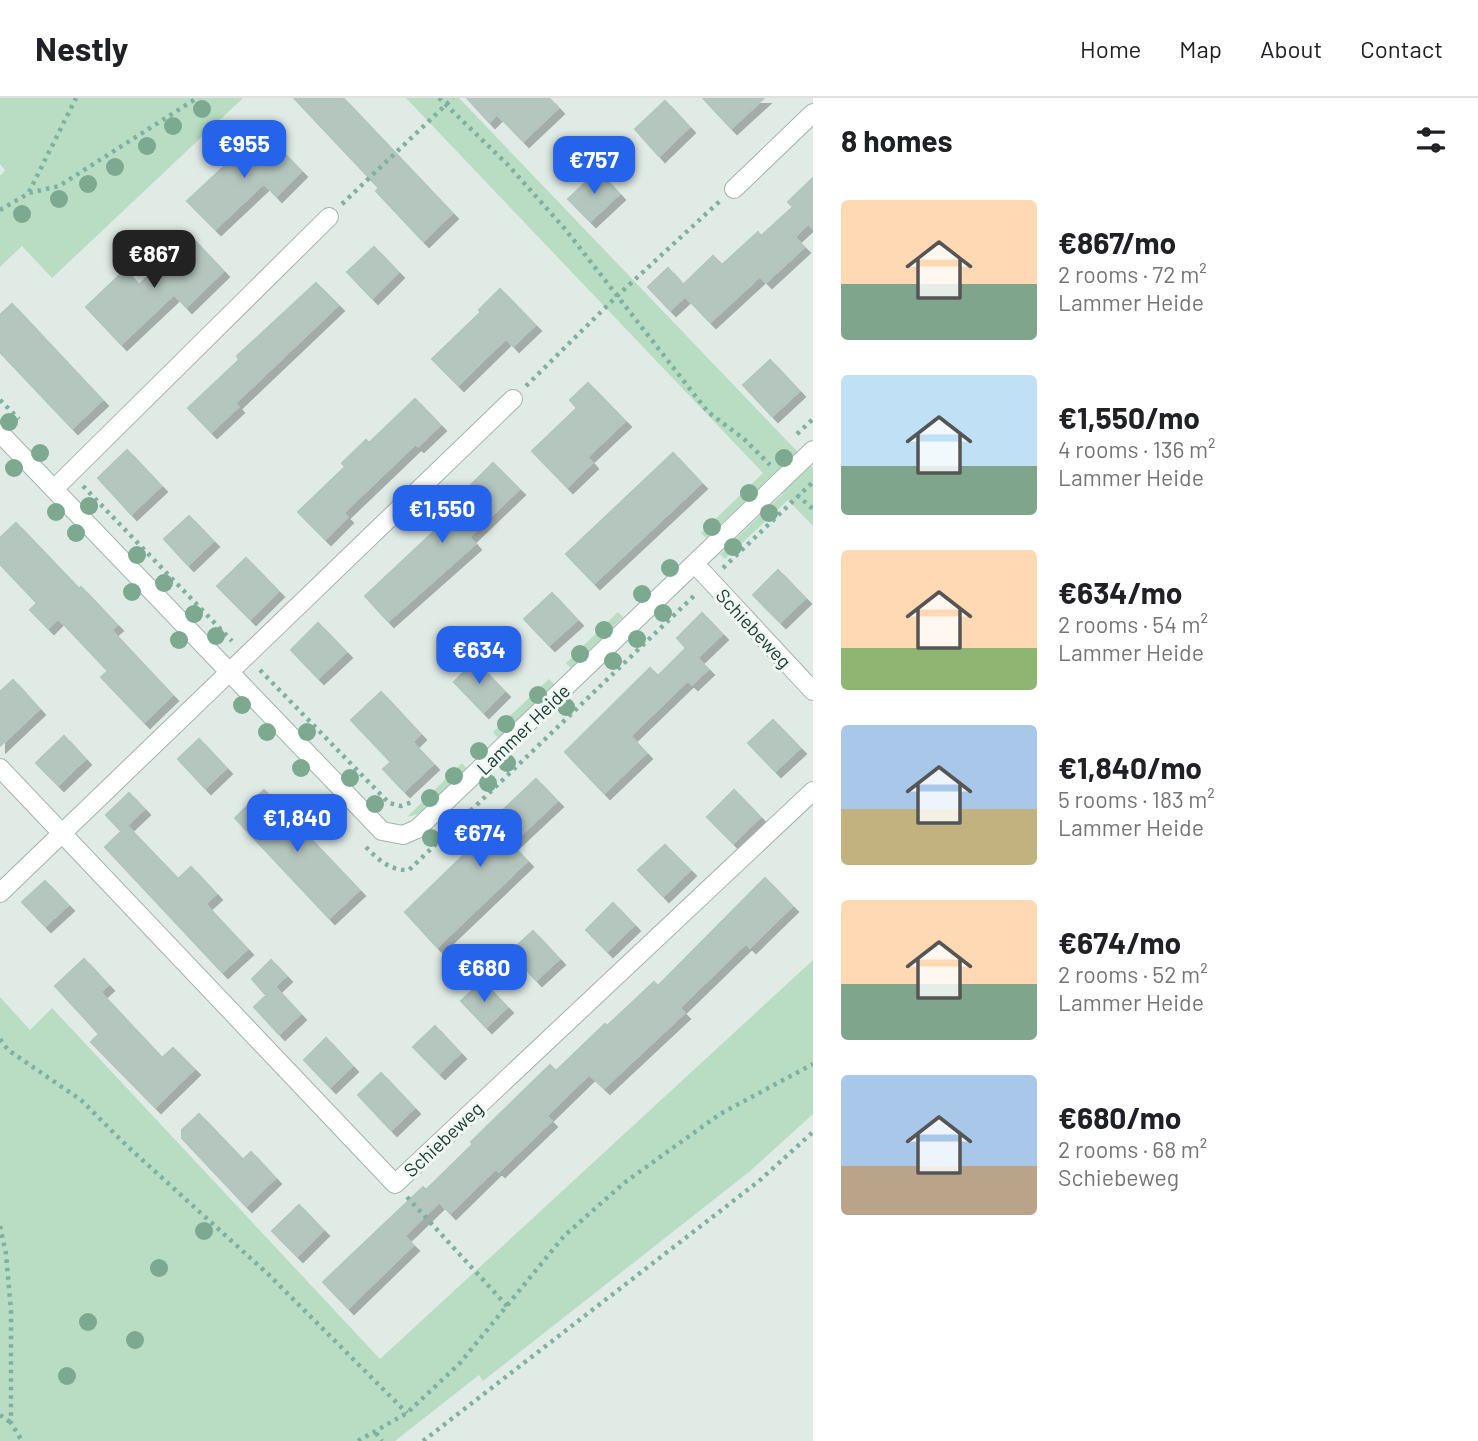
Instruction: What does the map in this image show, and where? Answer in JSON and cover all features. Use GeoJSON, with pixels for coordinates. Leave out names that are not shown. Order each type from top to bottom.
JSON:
{"type":"FeatureCollection","features":[{"type":"Feature","properties":{"kind":"street"},"geometry":{"type":"LineString","coordinates":[[734,189],[813,113]]}},
{"type":"Feature","properties":{"kind":"street"},"geometry":{"type":"LineString","coordinates":[[54,489],[329,217]]}},
{"type":"Feature","properties":{"kind":"street"},"geometry":{"type":"LineString","coordinates":[[0,893],[513,398]]}},
{"type":"Feature","properties":{"kind":"street","name":"Lammer Heide"},"geometry":{"type":"LineString","coordinates":[[0,433],[382,831],[403,835],[417,829],[813,450]]}},
{"type":"Feature","properties":{"kind":"street","name":"Schiebeweg"},"geometry":{"type":"LineString","coordinates":[[695,564],[813,691]]}},
{"type":"Feature","properties":{"kind":"street","name":"Schiebeweg"},"geometry":{"type":"LineString","coordinates":[[0,768],[64,832],[395,1184],[813,791]]}},
{"type":"Feature","properties":{"kind":"path"},"geometry":{"type":"LineString","coordinates":[[29,193],[76,98]]}},
{"type":"Feature","properties":{"kind":"path"},"geometry":{"type":"LineString","coordinates":[[0,210],[29,193],[59,186],[197,98]]}},
{"type":"Feature","properties":{"kind":"path"},"geometry":{"type":"LineString","coordinates":[[439,98],[508,165],[565,229],[708,412],[744,439],[783,479]]}},
{"type":"Feature","properties":{"kind":"path"},"geometry":{"type":"LineString","coordinates":[[329,217],[453,98]]}},
{"type":"Feature","properties":{"kind":"path"},"geometry":{"type":"LineString","coordinates":[[513,398],[617,296],[734,189]]}},
{"type":"Feature","properties":{"kind":"path"},"geometry":{"type":"LineString","coordinates":[[0,400],[23,424]]}},
{"type":"Feature","properties":{"kind":"path"},"geometry":{"type":"LineString","coordinates":[[795,436],[813,419]]}},
{"type":"Feature","properties":{"kind":"path"},"geometry":{"type":"LineString","coordinates":[[759,472],[777,454]]}},
{"type":"Feature","properties":{"kind":"path"},"geometry":{"type":"LineString","coordinates":[[70,472],[389,803],[401,806],[421,795]]}},
{"type":"Feature","properties":{"kind":"path"},"geometry":{"type":"LineString","coordinates":[[363,843],[383,863],[399,870],[409,870],[813,482]]}},
{"type":"Feature","properties":{"kind":"path"},"geometry":{"type":"LineString","coordinates":[[0,1038],[8,1050],[81,1100],[127,1146],[269,1275],[407,1413]]}},
{"type":"Feature","properties":{"kind":"path"},"geometry":{"type":"LineString","coordinates":[[358,1441],[407,1413],[460,1363],[565,1236],[624,1183],[720,1114],[813,1064]]}},
{"type":"Feature","properties":{"kind":"path"},"geometry":{"type":"LineString","coordinates":[[424,1441],[759,1181],[813,1132]]}},
{"type":"Feature","properties":{"kind":"path"},"geometry":{"type":"LineString","coordinates":[[395,1184],[508,1307]]}},
{"type":"Feature","properties":{"kind":"path"},"geometry":{"type":"LineString","coordinates":[[0,1226],[6,1254],[11,1311],[11,1423]]}},
{"type":"Feature","properties":{"kind":"path"},"geometry":{"type":"LineString","coordinates":[[0,1415],[11,1423],[22,1441]]}},
{"type":"Feature","properties":{"kind":"path"},"geometry":{"type":"LineString","coordinates":[[376,1433],[382,1441]]}},
{"type":"Feature","properties":{"kind":"green space"},"geometry":{"type":"Polygon","coordinates":[[[0,98],[243,98],[52,278],[22,246],[0,267],[0,176],[5,170],[0,164],[0,98]]]}},
{"type":"Feature","properties":{"kind":"green space"},"geometry":{"type":"Polygon","coordinates":[[[406,98],[459,98],[813,468],[813,526],[788,500],[725,559],[720,554],[783,494],[768,479],[706,538],[701,533],[763,473],[406,98]]]}},
{"type":"Feature","properties":{"kind":"green space"},"geometry":{"type":"Polygon","coordinates":[[[618,612],[623,617],[571,668],[566,663],[618,612]]]}},
{"type":"Feature","properties":{"kind":"green space"},"geometry":{"type":"Polygon","coordinates":[[[549,679],[554,684],[498,738],[493,732],[549,679]]]}},
{"type":"Feature","properties":{"kind":"green space"},"geometry":{"type":"Polygon","coordinates":[[[462,763],[466,768],[425,809],[407,817],[462,763]]]}},
{"type":"Feature","properties":{"kind":"green space"},"geometry":{"type":"Polygon","coordinates":[[[813,960],[813,1114],[749,1172],[483,1381],[479,1375],[395,1441],[0,1441],[0,997],[30,1030],[52,1008],[380,1359],[813,960]]]}},
{"type":"Feature","properties":{"kind":"building"},"geometry":{"type":"Polygon","coordinates":[[[294,98],[343,98],[452,213],[423,241],[376,191],[379,188],[294,98]]]}},
{"type":"Feature","properties":{"kind":"building"},"geometry":{"type":"Polygon","coordinates":[[[467,98],[549,98],[558,108],[523,141],[497,114],[489,122],[467,98]]]}},
{"type":"Feature","properties":{"kind":"building"},"geometry":{"type":"Polygon","coordinates":[[[703,98],[764,98],[731,128],[703,98]]]}},
{"type":"Feature","properties":{"kind":"building"},"geometry":{"type":"Polygon","coordinates":[[[665,101],[689,127],[659,156],[635,129],[665,101]]]}},
{"type":"Feature","properties":{"kind":"building"},"geometry":{"type":"Polygon","coordinates":[[[262,131],[301,171],[276,196],[264,183],[215,229],[187,201],[262,131]]]}},
{"type":"Feature","properties":{"kind":"building"},"geometry":{"type":"Polygon","coordinates":[[[598,171],[619,194],[590,221],[568,199],[598,171]]]}},
{"type":"Feature","properties":{"kind":"building"},"geometry":{"type":"Polygon","coordinates":[[[813,178],[813,228],[808,224],[794,237],[804,247],[766,282],[760,276],[710,322],[685,296],[670,310],[648,287],[668,268],[683,285],[713,256],[722,265],[758,232],[761,236],[793,207],[788,202],[813,178]]]}},
{"type":"Feature","properties":{"kind":"building"},"geometry":{"type":"Polygon","coordinates":[[[190,236],[223,271],[186,307],[174,294],[121,344],[86,307],[125,270],[139,285],[190,236]]]}},
{"type":"Feature","properties":{"kind":"building"},"geometry":{"type":"Polygon","coordinates":[[[374,247],[398,272],[372,298],[347,272],[374,247]]]}},
{"type":"Feature","properties":{"kind":"building"},"geometry":{"type":"Polygon","coordinates":[[[316,283],[338,305],[235,403],[238,407],[211,432],[188,408],[239,360],[237,356],[316,283]]]}},
{"type":"Feature","properties":{"kind":"building"},"geometry":{"type":"Polygon","coordinates":[[[500,289],[535,325],[513,346],[506,338],[458,385],[432,359],[481,312],[479,310],[500,289]]]}},
{"type":"Feature","properties":{"kind":"building"},"geometry":{"type":"Polygon","coordinates":[[[12,304],[102,400],[72,428],[0,352],[0,315],[12,304]]]}},
{"type":"Feature","properties":{"kind":"building"},"geometry":{"type":"Polygon","coordinates":[[[770,360],[799,391],[772,416],[743,385],[770,360]]]}},
{"type":"Feature","properties":{"kind":"building"},"geometry":{"type":"Polygon","coordinates":[[[588,383],[625,421],[587,457],[592,463],[567,487],[532,451],[577,408],[570,400],[588,383]]]}},
{"type":"Feature","properties":{"kind":"building"},"geometry":{"type":"Polygon","coordinates":[[[415,399],[440,425],[418,446],[415,444],[343,513],[347,517],[325,539],[298,512],[345,467],[342,463],[366,440],[369,443],[415,399]]]}},
{"type":"Feature","properties":{"kind":"building"},"geometry":{"type":"Polygon","coordinates":[[[127,450],[161,486],[131,514],[98,478],[127,450]]]}},
{"type":"Feature","properties":{"kind":"building"},"geometry":{"type":"Polygon","coordinates":[[[673,453],[701,483],[594,583],[566,554],[673,453]]]}},
{"type":"Feature","properties":{"kind":"building"},"geometry":{"type":"Polygon","coordinates":[[[493,463],[519,489],[469,537],[475,544],[388,621],[365,596],[475,493],[469,487],[493,463]]]}},
{"type":"Feature","properties":{"kind":"building"},"geometry":{"type":"Polygon","coordinates":[[[189,516],[213,541],[188,565],[164,539],[189,516]]]}},
{"type":"Feature","properties":{"kind":"building"},"geometry":{"type":"Polygon","coordinates":[[[16,523],[117,625],[111,630],[172,695],[144,722],[101,677],[108,671],[58,618],[48,628],[30,610],[37,603],[0,564],[0,538],[16,523]]]}},
{"type":"Feature","properties":{"kind":"building"},"geometry":{"type":"Polygon","coordinates":[[[246,558],[278,591],[250,619],[217,586],[246,558]]]}},
{"type":"Feature","properties":{"kind":"building"},"geometry":{"type":"Polygon","coordinates":[[[778,570],[805,598],[780,622],[753,595],[778,570]]]}},
{"type":"Feature","properties":{"kind":"building"},"geometry":{"type":"Polygon","coordinates":[[[552,593],[577,620],[549,645],[524,619],[552,593]]]}},
{"type":"Feature","properties":{"kind":"building"},"geometry":{"type":"Polygon","coordinates":[[[702,613],[722,634],[697,658],[708,669],[692,684],[688,680],[630,736],[646,753],[604,793],[565,752],[650,668],[658,676],[686,648],[677,638],[702,613]]]}},
{"type":"Feature","properties":{"kind":"building"},"geometry":{"type":"Polygon","coordinates":[[[318,623],[346,652],[318,678],[291,650],[318,623]]]}},
{"type":"Feature","properties":{"kind":"building"},"geometry":{"type":"Polygon","coordinates":[[[475,661],[504,691],[483,712],[454,682],[475,661]]]}},
{"type":"Feature","properties":{"kind":"building"},"geometry":{"type":"Polygon","coordinates":[[[13,680],[39,709],[0,746],[0,692],[13,680]]]}},
{"type":"Feature","properties":{"kind":"building"},"geometry":{"type":"Polygon","coordinates":[[[381,692],[420,734],[412,742],[433,764],[404,791],[383,769],[391,762],[351,720],[381,692]]]}},
{"type":"Feature","properties":{"kind":"building"},"geometry":{"type":"Polygon","coordinates":[[[773,720],[800,748],[775,771],[748,743],[773,720]]]}},
{"type":"Feature","properties":{"kind":"building"},"geometry":{"type":"Polygon","coordinates":[[[64,736],[85,759],[58,785],[36,763],[64,736]]]}},
{"type":"Feature","properties":{"kind":"building"},"geometry":{"type":"Polygon","coordinates":[[[199,739],[226,768],[205,788],[178,759],[199,739]]]}},
{"type":"Feature","properties":{"kind":"building"},"geometry":{"type":"Polygon","coordinates":[[[536,779],[557,801],[511,844],[527,861],[437,947],[405,912],[505,815],[502,811],[536,779]]]}},
{"type":"Feature","properties":{"kind":"building"},"geometry":{"type":"Polygon","coordinates":[[[264,790],[359,890],[329,918],[235,818],[264,790]]]}},
{"type":"Feature","properties":{"kind":"building"},"geometry":{"type":"Polygon","coordinates":[[[734,790],[760,817],[733,843],[707,817],[734,790]]]}},
{"type":"Feature","properties":{"kind":"building"},"geometry":{"type":"Polygon","coordinates":[[[129,793],[144,809],[121,831],[106,815],[129,793]]]}},
{"type":"Feature","properties":{"kind":"building"},"geometry":{"type":"Polygon","coordinates":[[[127,826],[178,879],[191,867],[216,894],[205,904],[247,949],[222,972],[105,847],[127,826]]]}},
{"type":"Feature","properties":{"kind":"building"},"geometry":{"type":"Polygon","coordinates":[[[665,845],[690,870],[663,896],[638,870],[665,845]]]}},
{"type":"Feature","properties":{"kind":"building"},"geometry":{"type":"Polygon","coordinates":[[[765,878],[792,906],[750,947],[746,943],[679,1008],[684,1013],[604,1088],[589,1074],[546,1116],[551,1121],[499,1171],[496,1168],[450,1213],[427,1189],[473,1144],[471,1142],[550,1065],[556,1071],[654,982],[658,986],[765,878]]]}},
{"type":"Feature","properties":{"kind":"building"},"geometry":{"type":"Polygon","coordinates":[[[45,881],[68,905],[45,926],[22,902],[45,881]]]}},
{"type":"Feature","properties":{"kind":"building"},"geometry":{"type":"Polygon","coordinates":[[[613,903],[634,925],[607,951],[586,930],[613,903]]]}},
{"type":"Feature","properties":{"kind":"building"},"geometry":{"type":"Polygon","coordinates":[[[533,931],[559,959],[536,980],[510,952],[533,931]]]}},
{"type":"Feature","properties":{"kind":"building"},"geometry":{"type":"Polygon","coordinates":[[[84,959],[108,985],[100,992],[162,1058],[173,1048],[194,1069],[155,1107],[91,1042],[99,1034],[55,986],[84,959]]]}},
{"type":"Feature","properties":{"kind":"building"},"geometry":{"type":"Polygon","coordinates":[[[271,960],[286,976],[266,995],[252,979],[271,960]]]}},
{"type":"Feature","properties":{"kind":"building"},"geometry":{"type":"Polygon","coordinates":[[[482,981],[507,1007],[486,1027],[461,1001],[482,981]]]}},
{"type":"Feature","properties":{"kind":"building"},"geometry":{"type":"Polygon","coordinates":[[[275,987],[300,1014],[279,1034],[254,1007],[275,987]]]}},
{"type":"Feature","properties":{"kind":"building"},"geometry":{"type":"Polygon","coordinates":[[[435,1026],[460,1053],[439,1073],[413,1047],[435,1026]]]}},
{"type":"Feature","properties":{"kind":"building"},"geometry":{"type":"Polygon","coordinates":[[[326,1038],[352,1066],[330,1087],[304,1060],[326,1038]]]}},
{"type":"Feature","properties":{"kind":"building"},"geometry":{"type":"Polygon","coordinates":[[[381,1073],[414,1108],[391,1130],[358,1095],[381,1073]]]}},
{"type":"Feature","properties":{"kind":"building"},"geometry":{"type":"Polygon","coordinates":[[[199,1114],[243,1160],[251,1152],[275,1178],[246,1206],[182,1138],[182,1130],[199,1114]]]}},
{"type":"Feature","properties":{"kind":"building"},"geometry":{"type":"Polygon","coordinates":[[[423,1187],[439,1202],[404,1236],[413,1245],[348,1308],[323,1282],[423,1187]]]}},
{"type":"Feature","properties":{"kind":"building"},"geometry":{"type":"Polygon","coordinates":[[[299,1205],[323,1230],[297,1256],[272,1231],[299,1205]]]}}]}
